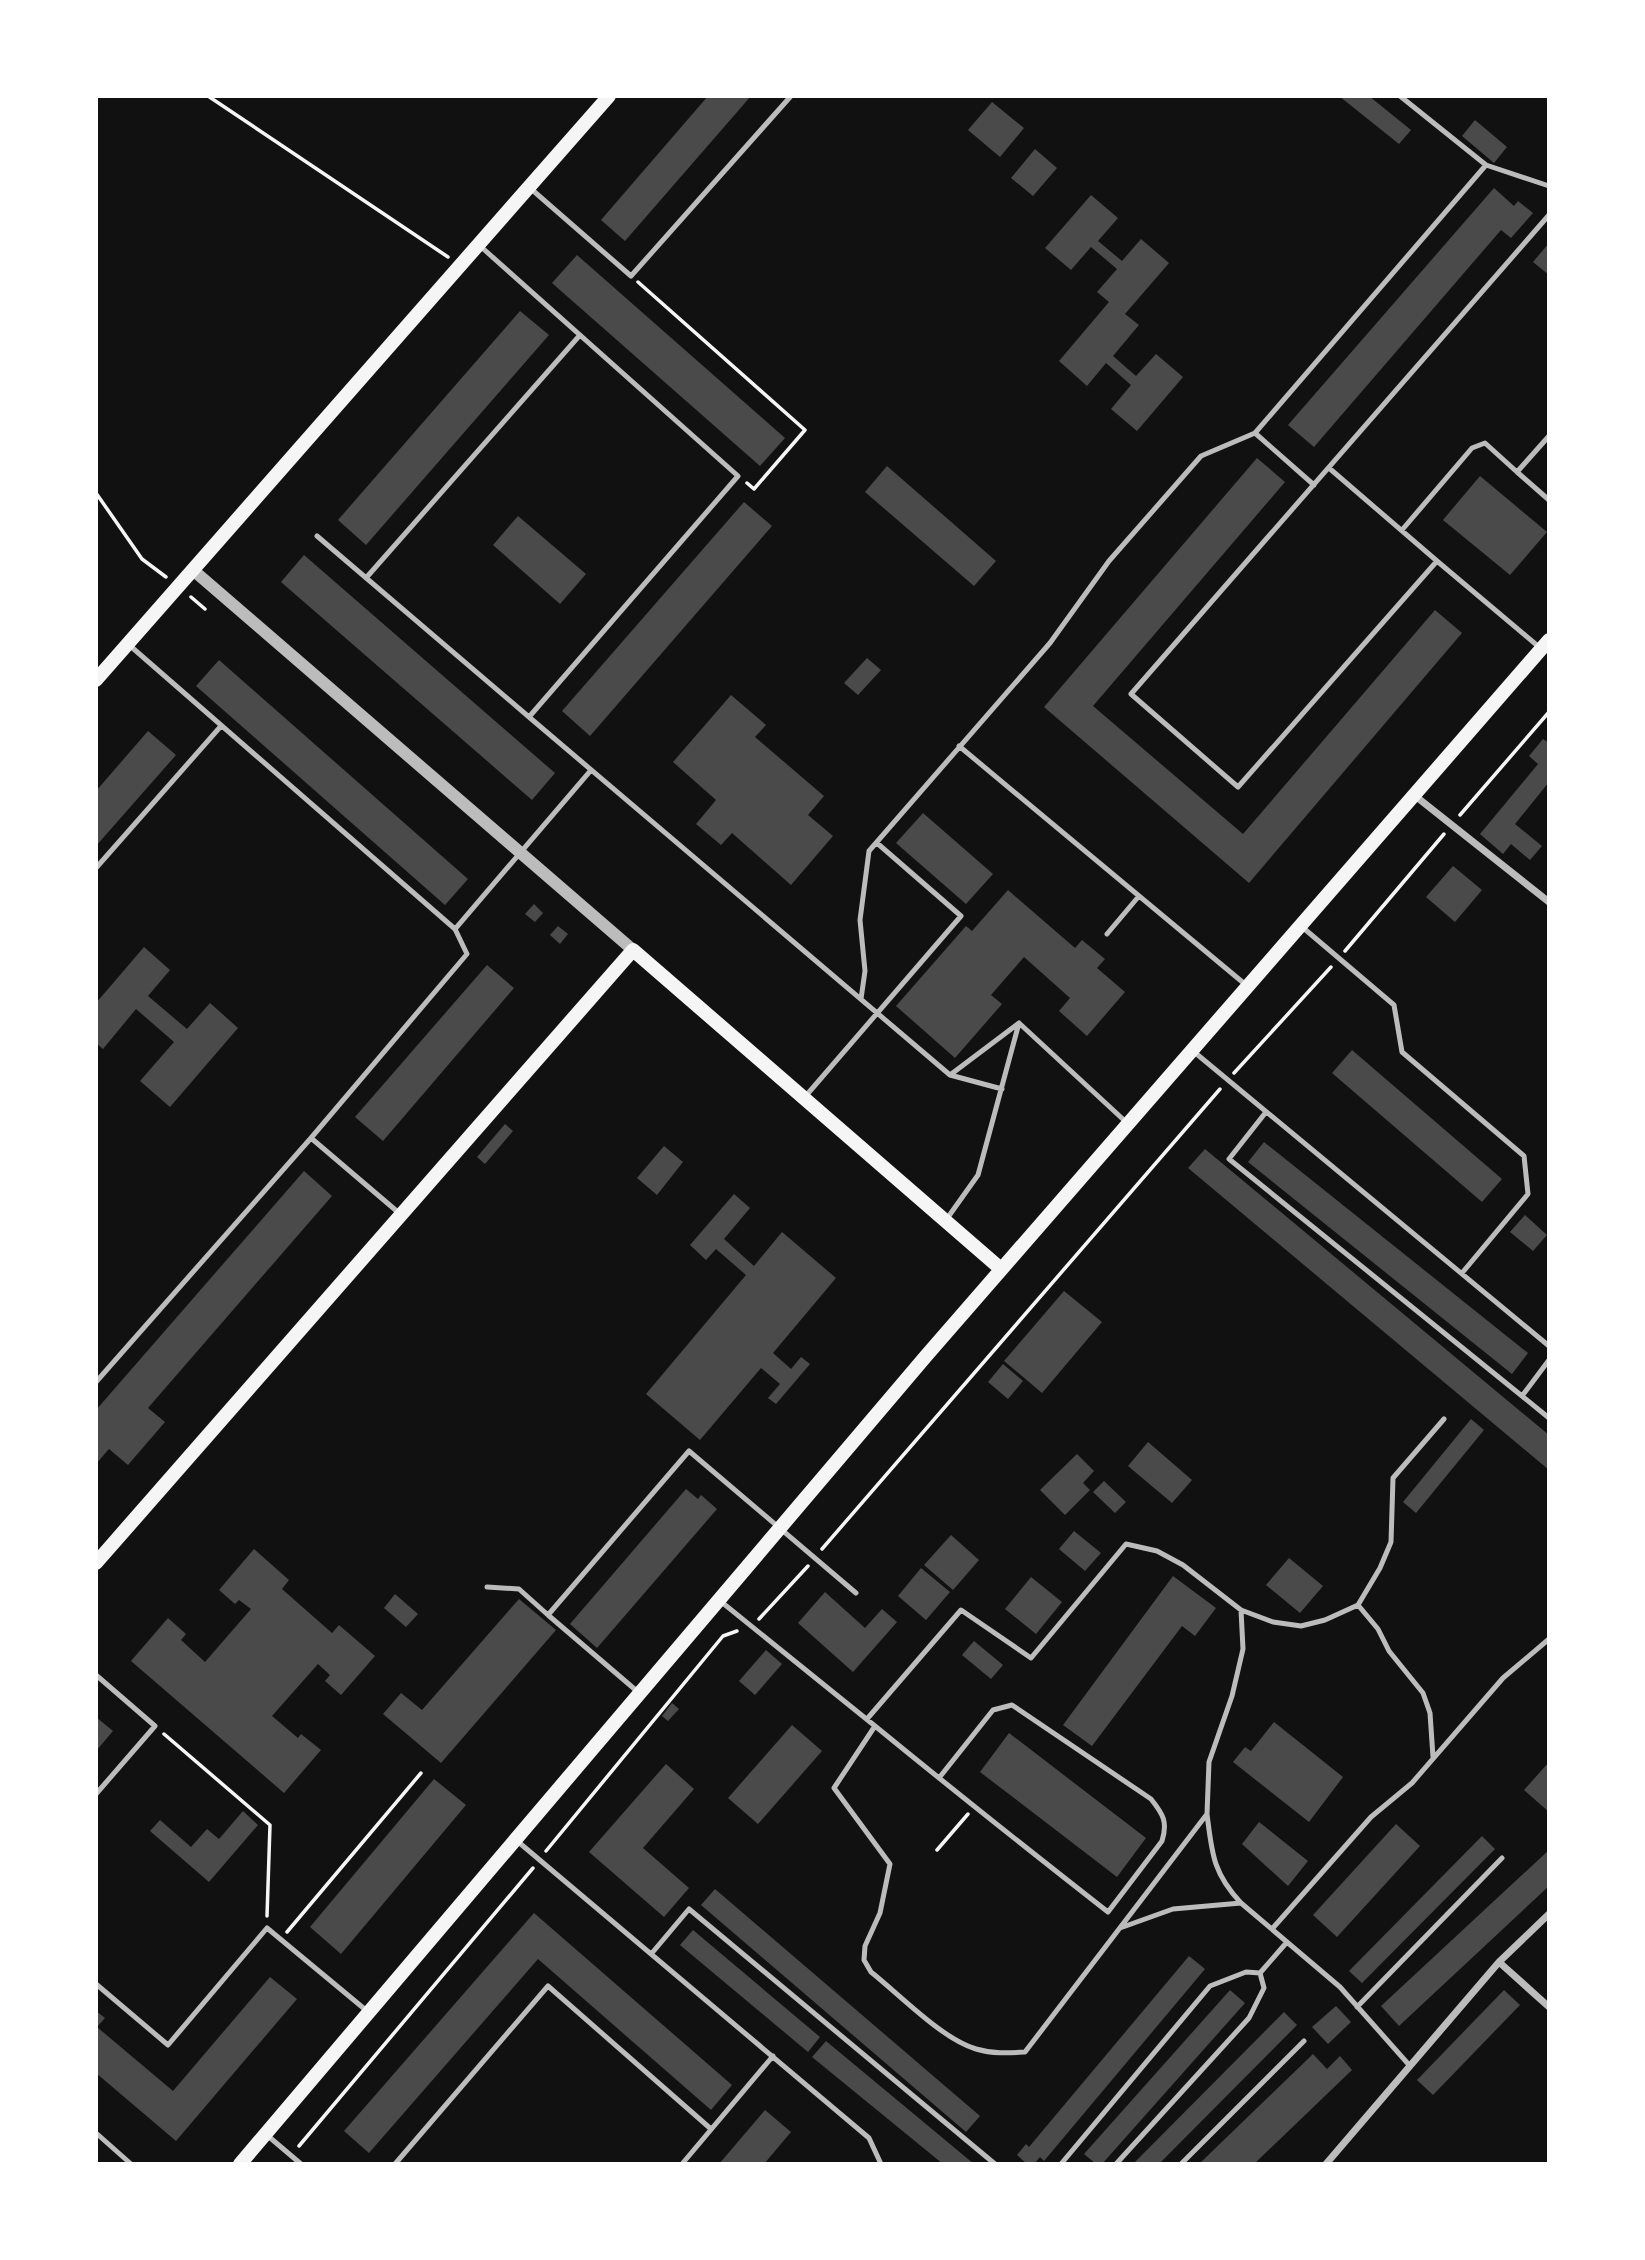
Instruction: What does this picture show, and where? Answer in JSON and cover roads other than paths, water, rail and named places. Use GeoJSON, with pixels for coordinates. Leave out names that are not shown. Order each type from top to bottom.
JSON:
{"type":"FeatureCollection","features":[{"type":"Feature","properties":{"kind":"main road"},"geometry":{"type":"LineString","coordinates":[[96,680],[609,96]]}},
{"type":"Feature","properties":{"kind":"main road"},"geometry":{"type":"LineString","coordinates":[[240,2164],[1001,1269],[1545,645]]}},
{"type":"Feature","properties":{"kind":"main road"},"geometry":{"type":"LineString","coordinates":[[96,1563],[633,950],[1001,1269]]}},
{"type":"Feature","properties":{"kind":"street"},"geometry":{"type":"LineString","coordinates":[[193,570],[633,950]]}},
{"type":"Feature","properties":{"kind":"street"},"geometry":{"type":"LineString","coordinates":[[1414,795],[1549,902]]}},
{"type":"Feature","properties":{"kind":"street"},"geometry":{"type":"LineString","coordinates":[[1326,2164],[1499,1962],[1549,1914]]}},
{"type":"Feature","properties":{"kind":"street"},"geometry":{"type":"LineString","coordinates":[[1499,1962],[1549,2007]]}},
{"type":"Feature","properties":{"kind":"lane"},"geometry":{"type":"LineString","coordinates":[[529,188],[631,276],[791,96]]}},
{"type":"Feature","properties":{"kind":"lane"},"geometry":{"type":"LineString","coordinates":[[1401,96],[1486,165],[1549,186]]}},
{"type":"Feature","properties":{"kind":"lane"},"geometry":{"type":"LineString","coordinates":[[861,999],[865,971],[860,920],[869,851],[1050,643],[1109,561],[1201,456],[1255,433],[1486,165]]}},
{"type":"Feature","properties":{"kind":"lane"},"geometry":{"type":"LineString","coordinates":[[1437,561],[1238,787],[1132,694],[1549,215]]}},
{"type":"Feature","properties":{"kind":"lane"},"geometry":{"type":"LineString","coordinates":[[479,245],[738,476],[529,717]]}},
{"type":"Feature","properties":{"kind":"lane"},"geometry":{"type":"LineString","coordinates":[[366,578],[580,335]]}},
{"type":"Feature","properties":{"kind":"lane"},"geometry":{"type":"LineString","coordinates":[[1255,433],[1314,485]]}},
{"type":"Feature","properties":{"kind":"lane"},"geometry":{"type":"LineString","coordinates":[[1517,472],[1549,436]]}},
{"type":"Feature","properties":{"kind":"lane"},"geometry":{"type":"LineString","coordinates":[[1402,530],[1472,448],[1485,443],[1549,500]]}},
{"type":"Feature","properties":{"kind":"lane"},"geometry":{"type":"LineString","coordinates":[[1329,468],[1437,561],[1545,645]]}},
{"type":"Feature","properties":{"kind":"lane"},"geometry":{"type":"LineString","coordinates":[[317,536],[950,1075],[1002,1090]]}},
{"type":"Feature","properties":{"kind":"lane"},"geometry":{"type":"LineString","coordinates":[[96,1382],[312,1138],[467,954],[455,929],[128,644]]}},
{"type":"Feature","properties":{"kind":"lane"},"geometry":{"type":"LineString","coordinates":[[96,868],[221,726]]}},
{"type":"Feature","properties":{"kind":"lane"},"geometry":{"type":"LineString","coordinates":[[959,746],[1248,987]]}},
{"type":"Feature","properties":{"kind":"lane"},"geometry":{"type":"LineString","coordinates":[[455,929],[591,770]]}},
{"type":"Feature","properties":{"kind":"lane"},"geometry":{"type":"LineString","coordinates":[[804,1098],[961,916],[877,843]]}},
{"type":"Feature","properties":{"kind":"lane"},"geometry":{"type":"LineString","coordinates":[[1107,934],[1139,896]]}},
{"type":"Feature","properties":{"kind":"lane"},"geometry":{"type":"LineString","coordinates":[[1301,926],[1394,1005],[1402,1052],[1524,1156],[1528,1194],[1462,1273]]}},
{"type":"Feature","properties":{"kind":"lane"},"geometry":{"type":"LineString","coordinates":[[950,1075],[1019,1023]]}},
{"type":"Feature","properties":{"kind":"lane"},"geometry":{"type":"LineString","coordinates":[[945,1221],[978,1175],[1019,1023]]}},
{"type":"Feature","properties":{"kind":"lane"},"geometry":{"type":"LineString","coordinates":[[1019,1023],[1128,1124]]}},
{"type":"Feature","properties":{"kind":"lane"},"geometry":{"type":"LineString","coordinates":[[1193,1051],[1549,1346]]}},
{"type":"Feature","properties":{"kind":"lane"},"geometry":{"type":"LineString","coordinates":[[1266,1112],[1229,1159],[1549,1418]]}},
{"type":"Feature","properties":{"kind":"lane"},"geometry":{"type":"LineString","coordinates":[[312,1138],[400,1214]]}},
{"type":"Feature","properties":{"kind":"lane"},"geometry":{"type":"LineString","coordinates":[[1522,1396],[1549,1360]]}},
{"type":"Feature","properties":{"kind":"lane"},"geometry":{"type":"LineString","coordinates":[[867,1720],[961,1610],[1031,1658],[1126,1544],[1157,1551],[1183,1565],[1241,1610],[1273,1622],[1301,1626],[1325,1620],[1358,1605],[1380,1568],[1391,1542],[1393,1478],[1444,1419]]}},
{"type":"Feature","properties":{"kind":"lane"},"geometry":{"type":"LineString","coordinates":[[548,1615],[689,1451],[856,1592]]}},
{"type":"Feature","properties":{"kind":"lane"},"geometry":{"type":"LineString","coordinates":[[487,1587],[519,1590],[639,1693]]}},
{"type":"Feature","properties":{"kind":"lane"},"geometry":{"type":"LineString","coordinates":[[719,1600],[974,1807],[1108,1912],[1162,1841],[1166,1828],[1163,1814],[1151,1799],[1012,1705],[993,1710],[939,1778]]}},
{"type":"Feature","properties":{"kind":"lane"},"geometry":{"type":"LineString","coordinates":[[1358,1605],[1377,1629],[1389,1651],[1423,1693],[1430,1713],[1433,1758]]}},
{"type":"Feature","properties":{"kind":"lane"},"geometry":{"type":"LineString","coordinates":[[1241,1610],[1243,1649],[1232,1696],[1209,1762],[1207,1815],[1212,1858],[1222,1883],[1241,1903],[1340,1987],[1410,2066]]}},
{"type":"Feature","properties":{"kind":"lane"},"geometry":{"type":"LineString","coordinates":[[1272,1929],[1371,1817],[1412,1783],[1503,1678],[1549,1639]]}},
{"type":"Feature","properties":{"kind":"lane"},"geometry":{"type":"LineString","coordinates":[[96,1675],[155,1726],[96,1794]]}},
{"type":"Feature","properties":{"kind":"lane"},"geometry":{"type":"LineString","coordinates":[[875,1726],[834,1788],[890,1864],[880,1913],[865,1946],[864,1960],[871,1972],[946,2032],[974,2048],[999,2053],[1025,2052],[1207,1815]]}},
{"type":"Feature","properties":{"kind":"lane"},"geometry":{"type":"LineString","coordinates":[[516,1840],[869,2138],[881,2164]]}},
{"type":"Feature","properties":{"kind":"lane"},"geometry":{"type":"LineString","coordinates":[[1357,2007],[1502,1858]]}},
{"type":"Feature","properties":{"kind":"lane"},"geometry":{"type":"LineString","coordinates":[[1120,1928],[1173,1909],[1241,1903]]}},
{"type":"Feature","properties":{"kind":"lane"},"geometry":{"type":"LineString","coordinates":[[652,1953],[689,1909],[996,2164]]}},
{"type":"Feature","properties":{"kind":"lane"},"geometry":{"type":"LineString","coordinates":[[96,1984],[168,2045],[267,1928],[368,2012]]}},
{"type":"Feature","properties":{"kind":"lane"},"geometry":{"type":"LineString","coordinates":[[1261,1973],[1287,1942]]}},
{"type":"Feature","properties":{"kind":"lane"},"geometry":{"type":"LineString","coordinates":[[1061,2164],[1210,1986],[1246,1972],[1261,1973]]}},
{"type":"Feature","properties":{"kind":"lane"},"geometry":{"type":"LineString","coordinates":[[1116,2164],[1249,2018],[1264,1988],[1261,1973]]}},
{"type":"Feature","properties":{"kind":"lane"},"geometry":{"type":"LineString","coordinates":[[396,2164],[548,1986],[711,2129]]}},
{"type":"Feature","properties":{"kind":"lane"},"geometry":{"type":"LineString","coordinates":[[1181,2164],[1304,2041]]}},
{"type":"Feature","properties":{"kind":"lane"},"geometry":{"type":"LineString","coordinates":[[682,2164],[772,2056]]}},
{"type":"Feature","properties":{"kind":"lane"},"geometry":{"type":"LineString","coordinates":[[96,2133],[131,2164]]}},
{"type":"Feature","properties":{"kind":"lane"},"geometry":{"type":"LineString","coordinates":[[265,2134],[301,2164]]}}]}
